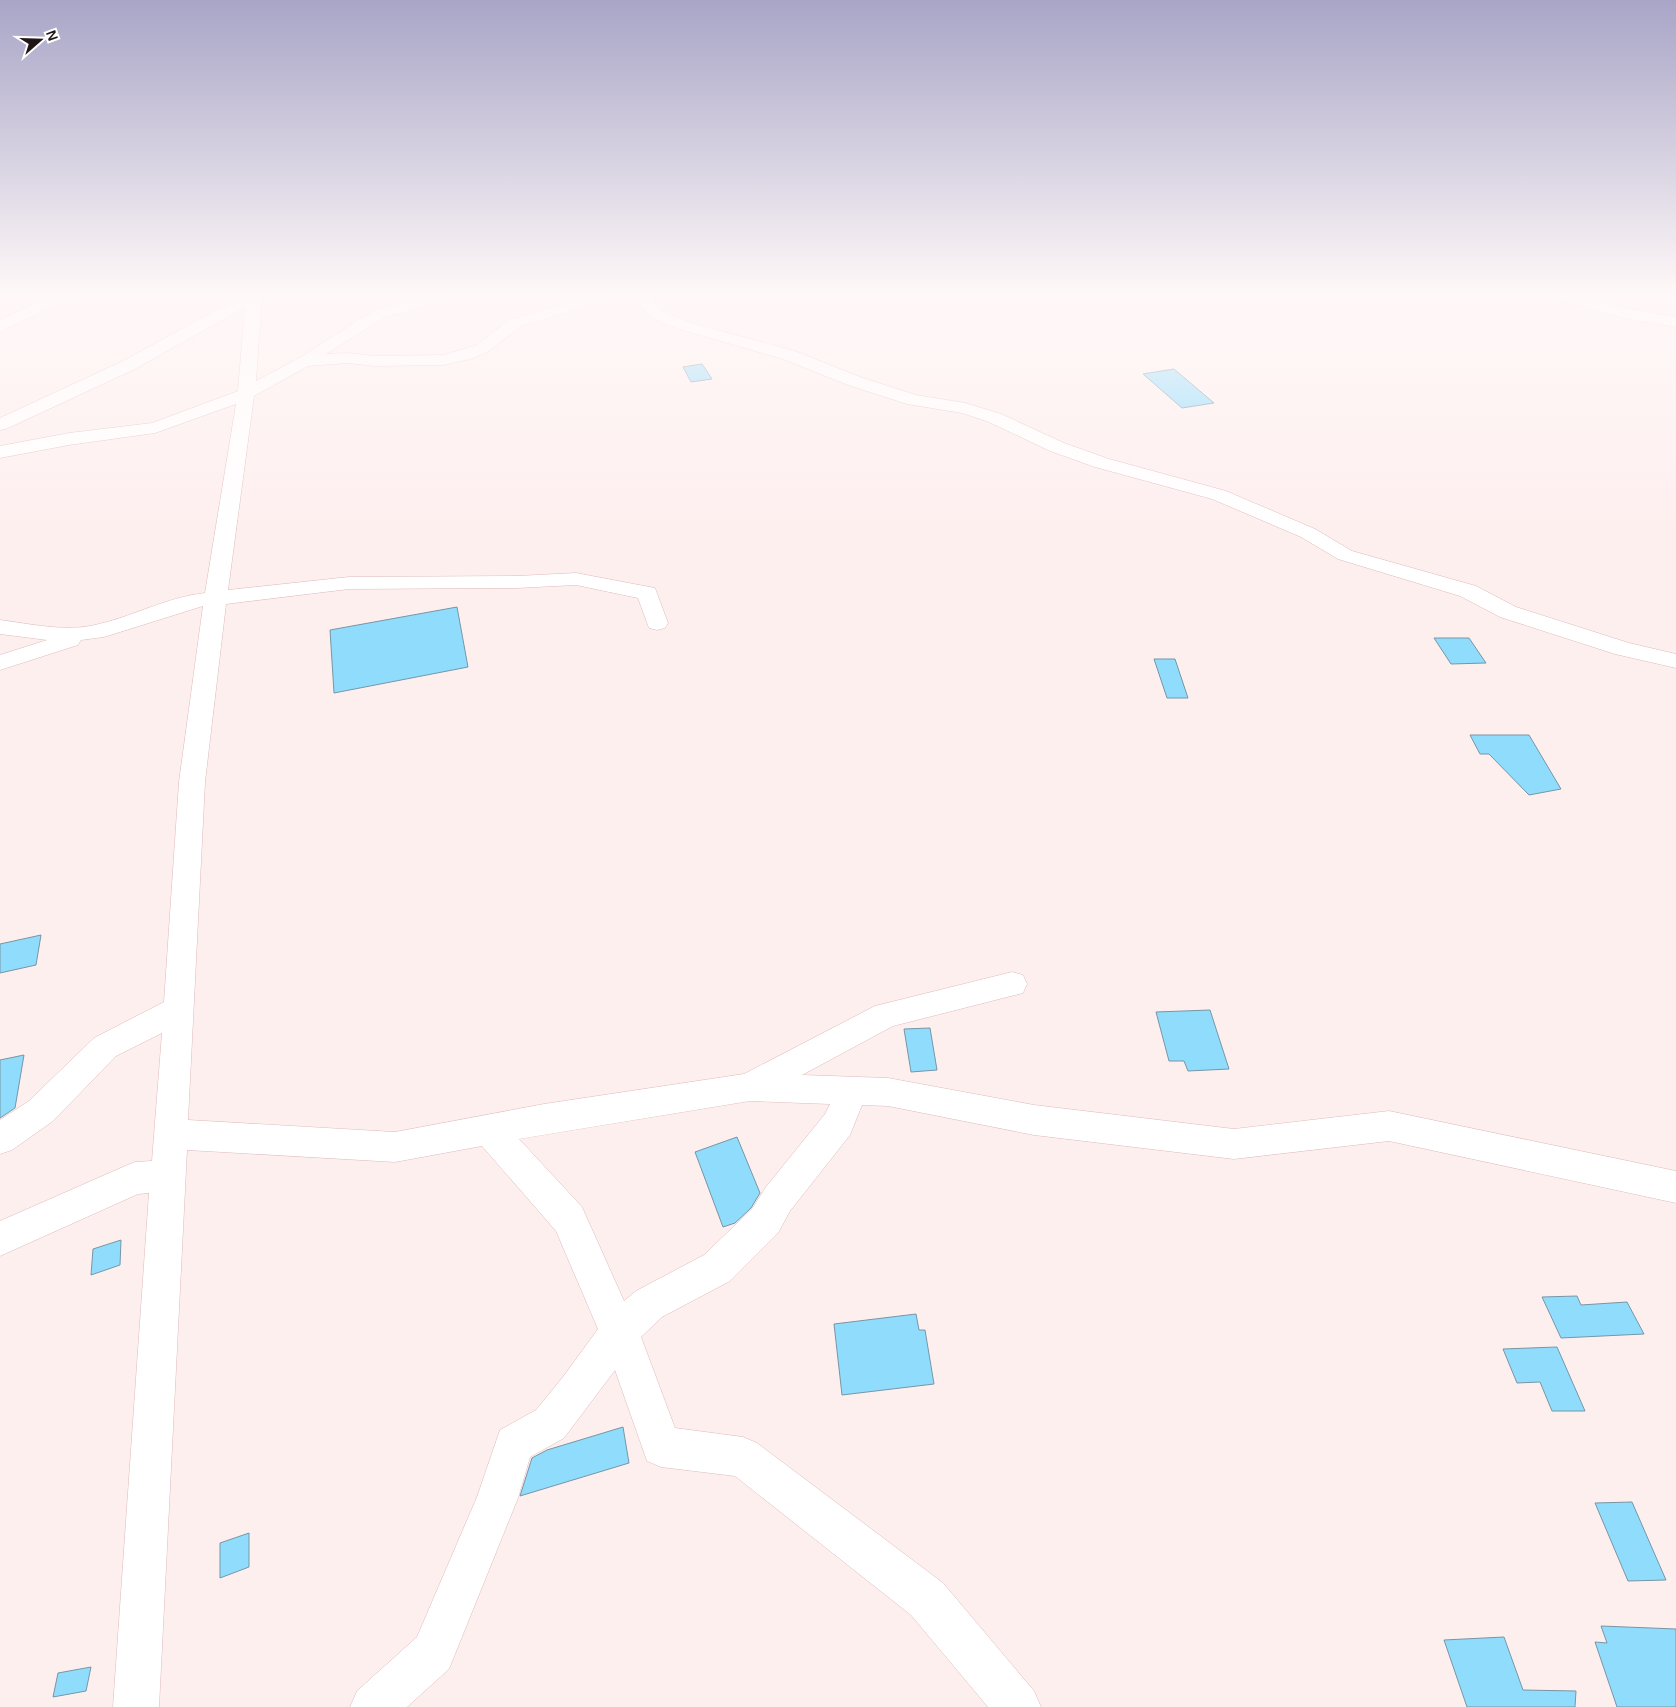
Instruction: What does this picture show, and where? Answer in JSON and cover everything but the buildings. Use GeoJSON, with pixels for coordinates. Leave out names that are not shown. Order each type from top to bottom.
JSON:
{"type":"FeatureCollection","features":[{"type":"Feature","properties":{"kind":"street"},"geometry":{"type":"LineString","coordinates":[[0,425],[110,374]]}},
{"type":"Feature","properties":{"kind":"street"},"geometry":{"type":"LineString","coordinates":[[136,1707],[154,1379],[180,1009],[192,782],[215,599],[248,374]]}},
{"type":"Feature","properties":{"kind":"street"},"geometry":{"type":"LineString","coordinates":[[0,452],[69,439],[155,428],[246,394],[282,374]]}},
{"type":"Feature","properties":{"kind":"street"},"geometry":{"type":"LineString","coordinates":[[836,374],[914,400],[965,408],[995,418],[1066,450],[1102,463],[1219,495],[1308,533],[1345,555],[1468,591],[1508,612],[1623,648],[1676,661]]}},
{"type":"Feature","properties":{"kind":"street"},"geometry":{"type":"LineString","coordinates":[[0,663],[193,601],[349,583],[517,582],[576,579],[647,592],[657,623]]}},
{"type":"Feature","properties":{"kind":"street"},"geometry":{"type":"LineString","coordinates":[[0,627],[53,634],[96,632]]}},
{"type":"Feature","properties":{"kind":"street"},"geometry":{"type":"LineString","coordinates":[[750,1087],[886,1015],[1012,984]]}},
{"type":"Feature","properties":{"kind":"street"},"geometry":{"type":"LineString","coordinates":[[0,1139],[41,1111],[105,1047],[180,1009]]}},
{"type":"Feature","properties":{"kind":"street"},"geometry":{"type":"LineString","coordinates":[[171,1134],[395,1147],[488,1129],[750,1087],[888,1092],[1034,1120],[1234,1144],[1389,1126],[1676,1187]]}},
{"type":"Feature","properties":{"kind":"street"},"geometry":{"type":"LineString","coordinates":[[373,1707],[434,1653],[497,1498],[514,1444],[550,1424],[577,1391],[619,1332],[649,1304],[717,1268],[765,1221],[778,1199],[838,1124],[852,1091]]}},
{"type":"Feature","properties":{"kind":"street"},"geometry":{"type":"LineString","coordinates":[[488,1129],[569,1219],[630,1357],[661,1447],[743,1457],[927,1599],[1018,1707]]}},
{"type":"Feature","properties":{"kind":"street"},"geometry":{"type":"LineString","coordinates":[[0,1239],[135,1178],[168,1175]]}}]}
